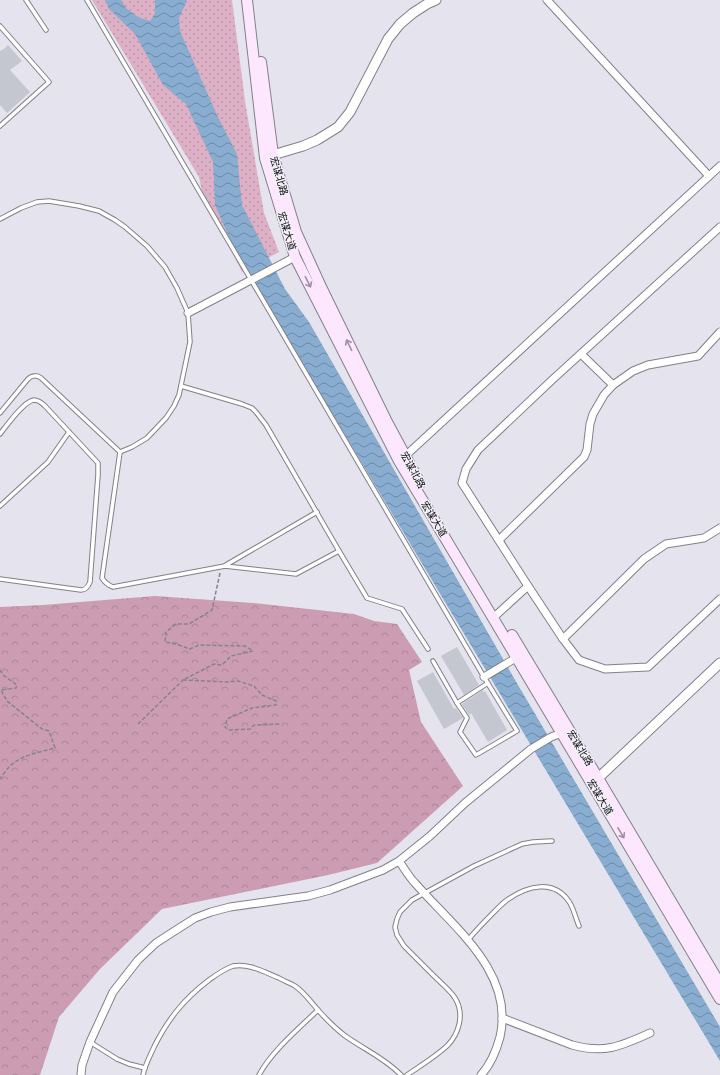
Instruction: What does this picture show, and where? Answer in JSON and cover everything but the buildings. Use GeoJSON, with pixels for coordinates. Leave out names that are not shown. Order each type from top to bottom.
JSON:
{"type":"FeatureCollection","features":[{"type":"Feature","properties":{"kind":"main road","name":"宏谋大道"},"geometry":{"type":"LineString","coordinates":[[247,0],[269,157],[295,257],[402,459],[520,656],[562,733],[595,780],[720,999]]}},
{"type":"Feature","properties":{"kind":"main road","name":"宏谋北路"},"geometry":{"type":"LineString","coordinates":[[253,0],[269,157],[296,232],[325,296],[386,420],[402,459]]}},
{"type":"Feature","properties":{"kind":"main road","name":"宏谋北路"},"geometry":{"type":"LineString","coordinates":[[520,656],[720,984]]}},
{"type":"Feature","properties":{"kind":"street"},"geometry":{"type":"LineString","coordinates":[[269,157],[317,140],[338,127],[350,112],[388,39],[400,24],[413,13],[436,0]]}},
{"type":"Feature","properties":{"kind":"street"},"geometry":{"type":"LineString","coordinates":[[548,0],[709,176]]}},
{"type":"Feature","properties":{"kind":"street"},"geometry":{"type":"LineString","coordinates":[[402,459],[720,166]]}},
{"type":"Feature","properties":{"kind":"street"},"geometry":{"type":"LineString","coordinates":[[720,227],[478,450],[466,469],[462,483],[563,639],[579,660],[605,669],[648,667],[720,599]]}},
{"type":"Feature","properties":{"kind":"street"},"geometry":{"type":"LineString","coordinates":[[188,313],[295,257]]}},
{"type":"Feature","properties":{"kind":"street"},"geometry":{"type":"LineString","coordinates":[[499,540],[584,457],[587,450],[590,424],[593,414],[604,395],[613,384],[633,371],[648,365],[698,356],[720,332]]}},
{"type":"Feature","properties":{"kind":"street"},"geometry":{"type":"LineString","coordinates":[[581,354],[613,384]]}},
{"type":"Feature","properties":{"kind":"street"},"geometry":{"type":"LineString","coordinates":[[563,639],[644,559],[666,544],[704,538],[720,528]]}},
{"type":"Feature","properties":{"kind":"street"},"geometry":{"type":"LineString","coordinates":[[496,615],[528,586]]}},
{"type":"Feature","properties":{"kind":"street"},"geometry":{"type":"LineString","coordinates":[[486,680],[520,656]]}},
{"type":"Feature","properties":{"kind":"street"},"geometry":{"type":"LineString","coordinates":[[595,780],[720,663]]}},
{"type":"Feature","properties":{"kind":"street"},"geometry":{"type":"LineString","coordinates":[[81,1075],[82,1065],[90,1042],[113,992],[138,960],[156,943],[195,918],[211,912],[230,907],[308,896],[330,890],[383,870],[399,861],[430,836],[465,803],[531,749],[551,737],[562,733]]}},
{"type":"Feature","properties":{"kind":"street"},"geometry":{"type":"LineString","coordinates":[[399,861],[414,883],[467,940],[483,960],[498,989],[501,1002],[502,1026],[492,1061],[481,1075]]}},
{"type":"Feature","properties":{"kind":"street"},"geometry":{"type":"LineString","coordinates":[[502,1018],[572,1045],[591,1048],[611,1048],[624,1045],[650,1033]]}},
{"type":"Feature","properties":{"kind":"lane"},"geometry":{"type":"LineString","coordinates":[[26,0],[46,30]]}},
{"type":"Feature","properties":{"kind":"lane"},"geometry":{"type":"LineString","coordinates":[[87,0],[517,731],[476,755],[460,732],[467,718],[433,662]]}},
{"type":"Feature","properties":{"kind":"lane"},"geometry":{"type":"LineString","coordinates":[[0,26],[49,82],[0,126]]}},
{"type":"Feature","properties":{"kind":"lane"},"geometry":{"type":"LineString","coordinates":[[0,219],[21,208],[37,202],[49,201],[99,211],[125,227],[147,246],[165,267],[177,288],[188,313],[190,342],[179,395],[166,418],[147,438],[120,452]]}},
{"type":"Feature","properties":{"kind":"lane"},"geometry":{"type":"LineString","coordinates":[[0,413],[28,378],[38,376],[120,452]]}},
{"type":"Feature","properties":{"kind":"lane"},"geometry":{"type":"LineString","coordinates":[[182,386],[242,404],[252,408],[256,412],[266,425],[367,598],[402,609],[428,649]]}},
{"type":"Feature","properties":{"kind":"lane"},"geometry":{"type":"LineString","coordinates":[[0,434],[26,403],[35,400],[41,402],[98,463],[89,585],[81,590],[0,579]]}},
{"type":"Feature","properties":{"kind":"lane"},"geometry":{"type":"LineString","coordinates":[[0,506],[48,462],[69,432]]}},
{"type":"Feature","properties":{"kind":"lane"},"geometry":{"type":"LineString","coordinates":[[120,452],[102,578],[110,586],[113,587],[223,566],[296,574],[339,551]]}},
{"type":"Feature","properties":{"kind":"lane"},"geometry":{"type":"LineString","coordinates":[[223,566],[317,512]]}},
{"type":"Feature","properties":{"kind":"lane"},"geometry":{"type":"LineString","coordinates":[[457,703],[486,680]]}},
{"type":"Feature","properties":{"kind":"lane"},"geometry":{"type":"LineString","coordinates":[[407,1075],[447,1046],[454,1036],[460,1022],[460,1009],[454,997],[404,946],[397,935],[395,927],[396,919],[400,912],[412,900],[474,866],[522,844],[552,842]]}},
{"type":"Feature","properties":{"kind":"lane"},"geometry":{"type":"LineString","coordinates":[[467,940],[506,900],[524,890],[543,886],[558,890],[564,896],[570,903],[579,926]]}},
{"type":"Feature","properties":{"kind":"lane"},"geometry":{"type":"LineString","coordinates":[[143,1075],[144,1068],[167,1022],[175,1012],[198,988],[225,969],[233,966],[252,967],[296,987],[327,1020],[344,1035],[388,1063],[401,1075]]}},
{"type":"Feature","properties":{"kind":"lane"},"geometry":{"type":"LineString","coordinates":[[260,1075],[270,1060],[288,1039],[318,1010]]}},
{"type":"Feature","properties":{"kind":"lane"},"geometry":{"type":"LineString","coordinates":[[90,1042],[117,1059],[144,1068]]}},
{"type":"Feature","properties":{"kind":"path"},"geometry":{"type":"LineString","coordinates":[[138,724],[184,680],[214,664],[222,665],[231,656],[254,651],[245,646],[199,645],[190,649],[165,642],[166,632],[176,624],[189,624],[212,610],[223,566]]}},
{"type":"Feature","properties":{"kind":"path"},"geometry":{"type":"LineString","coordinates":[[0,670],[3,675],[17,685],[16,688],[1,690],[7,701],[42,729],[49,731],[55,748],[23,758],[10,766],[0,779]]}},
{"type":"Feature","properties":{"kind":"path"},"geometry":{"type":"LineString","coordinates":[[184,680],[226,682],[238,681],[254,686],[262,695],[276,701],[276,705],[252,708],[227,719],[225,727],[229,730],[250,729],[254,725],[281,724]]}},
{"type":"Feature","properties":{"kind":"green space"},"geometry":{"type":"Polygon","coordinates":[[[155,596],[253,603],[354,614],[374,621],[397,624],[422,662],[409,670],[421,722],[463,786],[377,863],[328,875],[162,909],[100,969],[59,1017],[40,1075],[0,1075],[0,607],[155,596]]]}},
{"type":"Feature","properties":{"kind":"shaded area"},"geometry":{"type":"Polygon","coordinates":[[[92,0],[232,0],[245,101],[264,213],[279,252],[242,272],[202,191],[199,177],[92,0]]]}},
{"type":"Feature","properties":{"kind":"water"},"geometry":{"type":"Polygon","coordinates":[[[105,0],[121,0],[126,8],[138,17],[150,21],[155,13],[155,0],[187,0],[179,18],[180,31],[217,115],[237,154],[242,205],[285,289],[309,322],[518,685],[720,1027],[720,1061],[236,253],[215,205],[213,162],[186,104],[163,85],[135,34],[109,9],[105,0]]]}}]}
